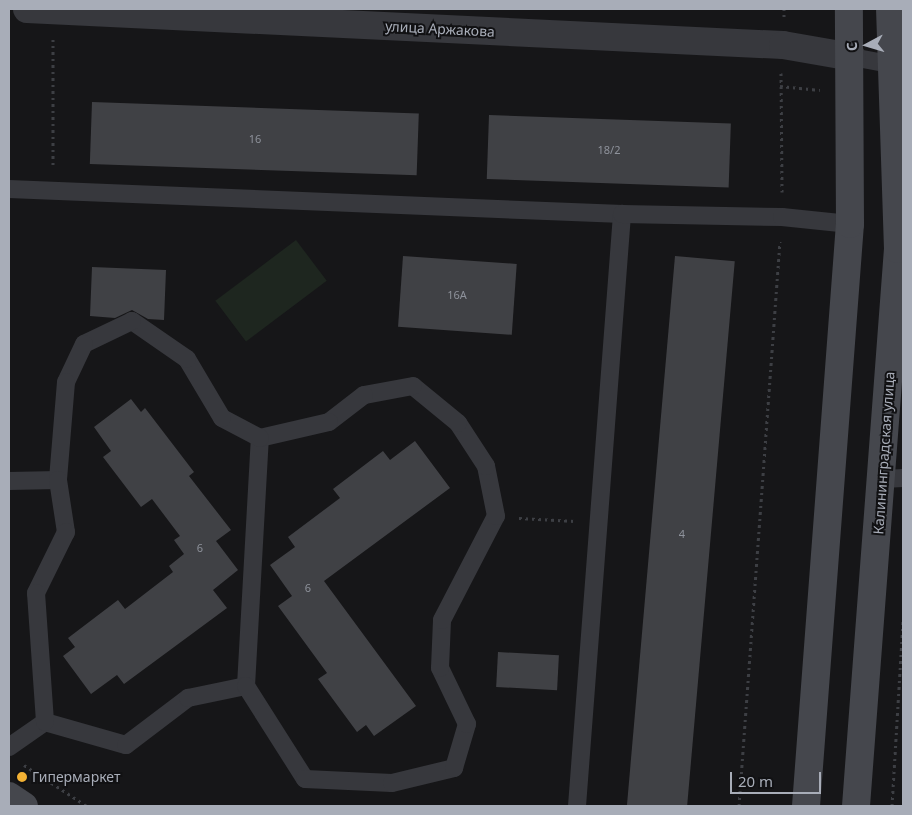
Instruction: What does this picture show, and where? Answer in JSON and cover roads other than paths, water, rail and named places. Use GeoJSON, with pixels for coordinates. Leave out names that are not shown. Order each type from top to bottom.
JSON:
{"type":"FeatureCollection","features":[{"type":"Feature","properties":{"kind":"main road"},"geometry":{"type":"LineString","coordinates":[[806,806],[850,224],[852,57],[849,9]]}},
{"type":"Feature","properties":{"kind":"main road","name":"Калининградская улица"},"geometry":{"type":"LineString","coordinates":[[856,806],[893,478],[898,249],[898,66],[890,9]]}},
{"type":"Feature","properties":{"kind":"main road"},"geometry":{"type":"LineString","coordinates":[[9,796],[24,806]]}},
{"type":"Feature","properties":{"kind":"street","name":"улица Аржакова"},"geometry":{"type":"LineString","coordinates":[[40,9],[783,45],[852,57]]}},
{"type":"Feature","properties":{"kind":"lane"},"geometry":{"type":"LineString","coordinates":[[852,57],[898,66]]}},
{"type":"Feature","properties":{"kind":"lane"},"geometry":{"type":"LineString","coordinates":[[9,189],[622,214],[782,217],[850,224]]}},
{"type":"Feature","properties":{"kind":"lane"},"geometry":{"type":"LineString","coordinates":[[577,806],[622,214]]}},
{"type":"Feature","properties":{"kind":"lane"},"geometry":{"type":"LineString","coordinates":[[13,753],[45,722],[36,593],[66,532],[58,480],[66,382],[84,344],[132,321],[187,358],[222,418],[260,438],[329,422],[364,395],[413,386],[458,423],[486,466],[496,516],[442,620],[440,668],[467,724],[454,768],[392,783],[305,779],[246,686],[260,438]]}},
{"type":"Feature","properties":{"kind":"lane"},"geometry":{"type":"LineString","coordinates":[[9,480],[58,480]]}},
{"type":"Feature","properties":{"kind":"lane"},"geometry":{"type":"LineString","coordinates":[[45,722],[126,745],[188,698],[246,686]]}},
{"type":"Feature","properties":{"kind":"place","name":"Гипермаркет"},"geometry":{"type":"Point","coordinates":[22,777]}}]}
